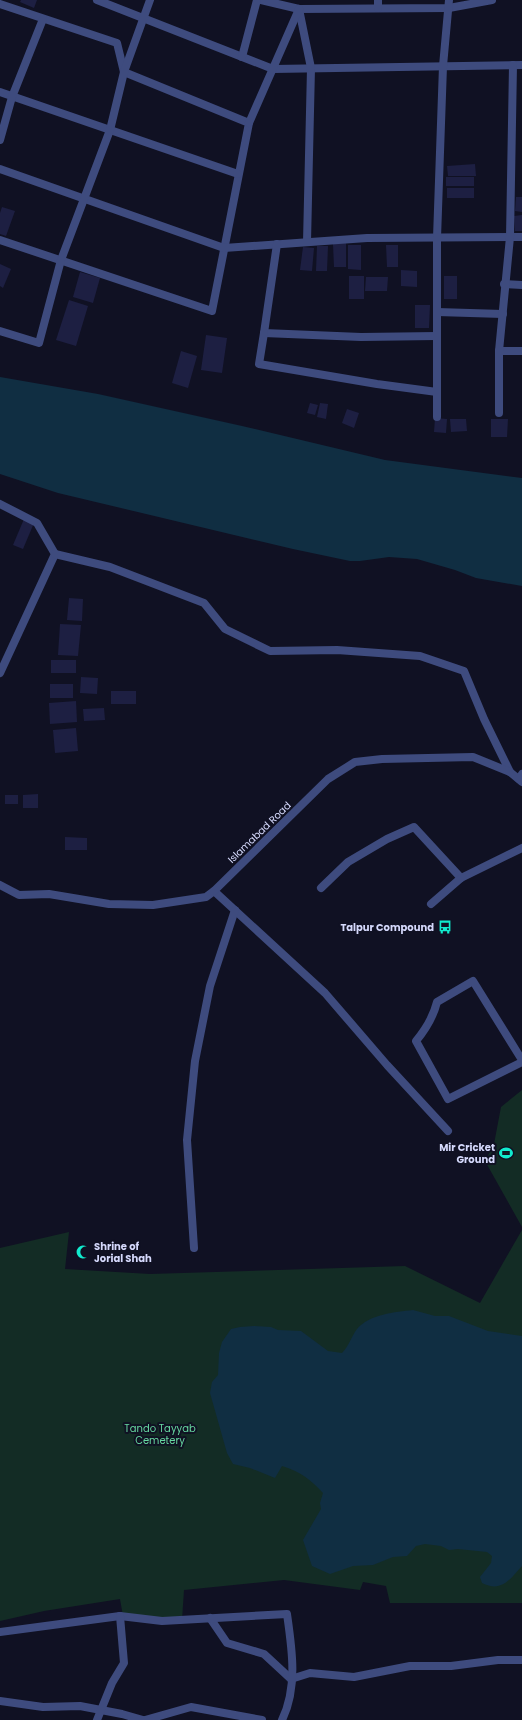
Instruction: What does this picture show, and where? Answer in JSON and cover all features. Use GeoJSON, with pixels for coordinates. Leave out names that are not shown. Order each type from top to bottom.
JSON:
{"type":"FeatureCollection","features":[{"type":"Feature","properties":{"kind":"street"},"geometry":{"type":"LineString","coordinates":[[97,0],[272,69],[522,65]]}},
{"type":"Feature","properties":{"kind":"street"},"geometry":{"type":"LineString","coordinates":[[0,331],[39,344],[61,260],[110,130],[124,72],[150,0]]}},
{"type":"Feature","properties":{"kind":"street"},"geometry":{"type":"LineString","coordinates":[[242,57],[257,0]]}},
{"type":"Feature","properties":{"kind":"street"},"geometry":{"type":"LineString","coordinates":[[261,0],[300,9],[378,4],[449,4],[492,0]]}},
{"type":"Feature","properties":{"kind":"street"},"geometry":{"type":"LineString","coordinates":[[0,4],[117,43],[124,72]]}},
{"type":"Feature","properties":{"kind":"street"},"geometry":{"type":"LineString","coordinates":[[437,417],[437,238],[443,66],[449,4]]}},
{"type":"Feature","properties":{"kind":"street"},"geometry":{"type":"LineString","coordinates":[[300,9],[311,68],[307,242]]}},
{"type":"Feature","properties":{"kind":"street"},"geometry":{"type":"LineString","coordinates":[[0,240],[212,311],[249,123],[300,9]]}},
{"type":"Feature","properties":{"kind":"street"},"geometry":{"type":"LineString","coordinates":[[0,140],[12,96],[43,19]]}},
{"type":"Feature","properties":{"kind":"street"},"geometry":{"type":"LineString","coordinates":[[499,413],[500,351],[504,284],[510,237],[513,66]]}},
{"type":"Feature","properties":{"kind":"street"},"geometry":{"type":"LineString","coordinates":[[124,72],[249,123]]}},
{"type":"Feature","properties":{"kind":"street"},"geometry":{"type":"LineString","coordinates":[[0,92],[238,174]]}},
{"type":"Feature","properties":{"kind":"street"},"geometry":{"type":"LineString","coordinates":[[0,169],[224,248],[367,238],[522,237]]}},
{"type":"Feature","properties":{"kind":"street"},"geometry":{"type":"LineString","coordinates":[[278,244],[258,364],[377,384],[437,392]]}},
{"type":"Feature","properties":{"kind":"street"},"geometry":{"type":"LineString","coordinates":[[504,284],[522,285]]}},
{"type":"Feature","properties":{"kind":"street"},"geometry":{"type":"LineString","coordinates":[[437,312],[503,314]]}},
{"type":"Feature","properties":{"kind":"street"},"geometry":{"type":"LineString","coordinates":[[264,333],[361,337],[437,336]]}},
{"type":"Feature","properties":{"kind":"street"},"geometry":{"type":"LineString","coordinates":[[500,351],[522,352]]}},
{"type":"Feature","properties":{"kind":"street"},"geometry":{"type":"LineString","coordinates":[[0,504],[36,523],[55,554],[110,567],[204,602],[224,629],[270,651],[337,650],[420,656],[464,671],[484,719],[510,772]]}},
{"type":"Feature","properties":{"kind":"street"},"geometry":{"type":"LineString","coordinates":[[0,673],[55,554]]}},
{"type":"Feature","properties":{"kind":"street","name":"Islamabad Road"},"geometry":{"type":"LineString","coordinates":[[0,886],[19,894],[49,894],[109,904],[153,905],[206,897],[214,891],[328,779],[355,762],[382,759],[473,757],[521,778]]}},
{"type":"Feature","properties":{"kind":"street"},"geometry":{"type":"LineString","coordinates":[[322,888],[348,862],[387,839],[414,826],[461,878]]}},
{"type":"Feature","properties":{"kind":"street"},"geometry":{"type":"LineString","coordinates":[[431,904],[461,878],[522,848]]}},
{"type":"Feature","properties":{"kind":"street"},"geometry":{"type":"LineString","coordinates":[[214,891],[325,993],[387,1065],[448,1132]]}},
{"type":"Feature","properties":{"kind":"street"},"geometry":{"type":"LineString","coordinates":[[194,1248],[187,1140],[195,1061],[210,986],[235,910]]}},
{"type":"Feature","properties":{"kind":"street"},"geometry":{"type":"LineString","coordinates":[[473,981],[522,1061],[448,1099],[416,1041],[426,1029],[433,1016],[437,1002],[473,981]]}},
{"type":"Feature","properties":{"kind":"street"},"geometry":{"type":"LineString","coordinates":[[0,1632],[120,1616],[162,1620],[287,1614],[293,1655],[288,1706],[282,1720]]}},
{"type":"Feature","properties":{"kind":"street"},"geometry":{"type":"LineString","coordinates":[[97,1720],[112,1683],[124,1663],[120,1616]]}},
{"type":"Feature","properties":{"kind":"street"},"geometry":{"type":"LineString","coordinates":[[210,1618],[227,1643],[264,1654],[291,1679]]}},
{"type":"Feature","properties":{"kind":"street"},"geometry":{"type":"LineString","coordinates":[[291,1679],[310,1673],[354,1677],[410,1666],[452,1666],[498,1660],[522,1660]]}},
{"type":"Feature","properties":{"kind":"street"},"geometry":{"type":"LineString","coordinates":[[0,1701],[44,1707],[80,1706],[144,1720],[191,1707],[262,1720]]}},
{"type":"Feature","properties":{"kind":"green space","name":"Mir Cricket Ground"},"geometry":{"type":"Polygon","coordinates":[[[522,1090],[522,1227],[485,1161],[494,1144],[501,1107],[522,1090]]]}},
{"type":"Feature","properties":{"kind":"green space","name":"Tando Tayyab Cemetery"},"geometry":{"type":"Polygon","coordinates":[[[522,1230],[522,1603],[390,1603],[386,1586],[363,1582],[360,1590],[284,1580],[184,1590],[182,1620],[123,1616],[120,1599],[44,1611],[0,1621],[0,1248],[69,1232],[65,1269],[150,1274],[405,1266],[480,1303],[522,1230]]]}},
{"type":"Feature","properties":{"kind":"water"},"geometry":{"type":"Polygon","coordinates":[[[0,377],[98,394],[385,460],[522,478],[522,586],[476,578],[417,559],[389,557],[350,561],[293,549],[58,493],[0,474],[0,377]]]}},
{"type":"Feature","properties":{"kind":"water"},"geometry":{"type":"Polygon","coordinates":[[[413,1310],[435,1316],[449,1316],[488,1331],[522,1336],[522,1566],[509,1580],[500,1585],[489,1586],[482,1583],[480,1577],[491,1563],[492,1556],[487,1552],[458,1549],[449,1550],[441,1546],[425,1544],[416,1546],[407,1556],[393,1557],[373,1565],[353,1566],[330,1574],[312,1566],[303,1540],[321,1509],[320,1503],[323,1493],[305,1476],[289,1468],[282,1466],[275,1478],[250,1468],[233,1464],[227,1453],[210,1393],[212,1382],[218,1375],[219,1353],[222,1342],[231,1329],[254,1326],[271,1327],[278,1330],[301,1331],[328,1351],[342,1353],[357,1329],[362,1324],[383,1315],[413,1310]]]}},
{"type":"Feature","properties":{"kind":"building"},"geometry":{"type":"Polygon","coordinates":[[[21,0],[37,0],[34,8],[20,2],[21,0]]]}},
{"type":"Feature","properties":{"kind":"building"},"geometry":{"type":"Polygon","coordinates":[[[475,164],[476,176],[448,176],[447,166],[475,164]]]}},
{"type":"Feature","properties":{"kind":"building"},"geometry":{"type":"Polygon","coordinates":[[[446,177],[474,177],[474,186],[446,186],[446,177]]]}},
{"type":"Feature","properties":{"kind":"building"},"geometry":{"type":"Polygon","coordinates":[[[447,188],[474,188],[474,198],[447,198],[447,188]]]}},
{"type":"Feature","properties":{"kind":"building"},"geometry":{"type":"Polygon","coordinates":[[[516,197],[522,197],[522,212],[515,211],[516,197]]]}},
{"type":"Feature","properties":{"kind":"building"},"geometry":{"type":"Polygon","coordinates":[[[2,207],[15,211],[6,236],[0,234],[0,213],[2,207]]]}},
{"type":"Feature","properties":{"kind":"building"},"geometry":{"type":"Polygon","coordinates":[[[522,215],[522,231],[515,231],[514,216],[522,215]]]}},
{"type":"Feature","properties":{"kind":"building"},"geometry":{"type":"Polygon","coordinates":[[[346,243],[346,267],[334,267],[333,244],[346,243]]]}},
{"type":"Feature","properties":{"kind":"building"},"geometry":{"type":"Polygon","coordinates":[[[348,245],[361,245],[361,270],[348,269],[348,245]]]}},
{"type":"Feature","properties":{"kind":"building"},"geometry":{"type":"Polygon","coordinates":[[[386,245],[398,245],[398,267],[387,267],[386,245]]]}},
{"type":"Feature","properties":{"kind":"building"},"geometry":{"type":"Polygon","coordinates":[[[317,246],[328,246],[327,271],[316,271],[317,246]]]}},
{"type":"Feature","properties":{"kind":"building"},"geometry":{"type":"Polygon","coordinates":[[[303,247],[314,248],[312,271],[300,270],[303,247]]]}},
{"type":"Feature","properties":{"kind":"building"},"geometry":{"type":"Polygon","coordinates":[[[0,264],[11,269],[3,288],[0,286],[0,264]]]}},
{"type":"Feature","properties":{"kind":"building"},"geometry":{"type":"Polygon","coordinates":[[[401,270],[417,271],[417,287],[401,286],[401,270]]]}},
{"type":"Feature","properties":{"kind":"building"},"geometry":{"type":"Polygon","coordinates":[[[80,272],[100,278],[93,303],[73,297],[80,272]]]}},
{"type":"Feature","properties":{"kind":"building"},"geometry":{"type":"Polygon","coordinates":[[[349,276],[364,276],[364,299],[349,299],[349,276]]]}},
{"type":"Feature","properties":{"kind":"building"},"geometry":{"type":"Polygon","coordinates":[[[444,276],[457,276],[457,299],[444,299],[444,276]]]}},
{"type":"Feature","properties":{"kind":"building"},"geometry":{"type":"Polygon","coordinates":[[[366,277],[388,277],[387,291],[365,291],[366,277]]]}},
{"type":"Feature","properties":{"kind":"building"},"geometry":{"type":"Polygon","coordinates":[[[69,300],[88,306],[76,346],[56,340],[69,300]]]}},
{"type":"Feature","properties":{"kind":"building"},"geometry":{"type":"Polygon","coordinates":[[[415,305],[430,305],[429,328],[415,328],[415,305]]]}},
{"type":"Feature","properties":{"kind":"building"},"geometry":{"type":"Polygon","coordinates":[[[206,335],[227,338],[222,373],[201,370],[206,335]]]}},
{"type":"Feature","properties":{"kind":"building"},"geometry":{"type":"Polygon","coordinates":[[[181,351],[197,356],[188,388],[172,383],[181,351]]]}},
{"type":"Feature","properties":{"kind":"building"},"geometry":{"type":"Polygon","coordinates":[[[310,403],[318,405],[315,415],[307,413],[310,403]]]}},
{"type":"Feature","properties":{"kind":"building"},"geometry":{"type":"Polygon","coordinates":[[[320,403],[328,404],[326,419],[317,417],[320,403]]]}},
{"type":"Feature","properties":{"kind":"building"},"geometry":{"type":"Polygon","coordinates":[[[347,409],[359,413],[354,428],[342,423],[347,409]]]}},
{"type":"Feature","properties":{"kind":"building"},"geometry":{"type":"Polygon","coordinates":[[[435,418],[447,419],[446,433],[434,432],[435,418]]]}},
{"type":"Feature","properties":{"kind":"building"},"geometry":{"type":"Polygon","coordinates":[[[450,419],[466,419],[467,431],[451,432],[450,419]]]}},
{"type":"Feature","properties":{"kind":"building"},"geometry":{"type":"Polygon","coordinates":[[[491,419],[508,419],[507,437],[491,437],[491,419]]]}},
{"type":"Feature","properties":{"kind":"building"},"geometry":{"type":"Polygon","coordinates":[[[24,519],[34,523],[23,549],[13,545],[24,519]]]}},
{"type":"Feature","properties":{"kind":"building"},"geometry":{"type":"Polygon","coordinates":[[[69,598],[83,599],[82,621],[67,620],[69,598]]]}},
{"type":"Feature","properties":{"kind":"building"},"geometry":{"type":"Polygon","coordinates":[[[60,624],[81,625],[78,656],[58,655],[60,624]]]}},
{"type":"Feature","properties":{"kind":"building"},"geometry":{"type":"Polygon","coordinates":[[[51,660],[76,660],[76,673],[51,673],[51,660]]]}},
{"type":"Feature","properties":{"kind":"building"},"geometry":{"type":"Polygon","coordinates":[[[81,677],[98,678],[97,694],[80,693],[81,677]]]}},
{"type":"Feature","properties":{"kind":"building"},"geometry":{"type":"Polygon","coordinates":[[[50,684],[73,684],[73,698],[50,698],[50,684]]]}},
{"type":"Feature","properties":{"kind":"building"},"geometry":{"type":"Polygon","coordinates":[[[111,691],[136,691],[136,704],[111,704],[111,691]]]}},
{"type":"Feature","properties":{"kind":"building"},"geometry":{"type":"Polygon","coordinates":[[[76,701],[77,722],[50,724],[49,703],[76,701]]]}},
{"type":"Feature","properties":{"kind":"building"},"geometry":{"type":"Polygon","coordinates":[[[104,708],[105,720],[84,721],[83,709],[104,708]]]}},
{"type":"Feature","properties":{"kind":"building"},"geometry":{"type":"Polygon","coordinates":[[[76,728],[78,751],[55,753],[53,730],[76,728]]]}},
{"type":"Feature","properties":{"kind":"building"},"geometry":{"type":"Polygon","coordinates":[[[38,794],[38,808],[23,808],[23,795],[38,794]]]}},
{"type":"Feature","properties":{"kind":"building"},"geometry":{"type":"Polygon","coordinates":[[[5,795],[18,795],[18,804],[5,804],[5,795]]]}},
{"type":"Feature","properties":{"kind":"building"},"geometry":{"type":"Polygon","coordinates":[[[65,837],[87,838],[87,850],[65,850],[65,837]]]}},
{"type":"Feature","properties":{"kind":"place","name":"Talpur Compound"},"geometry":{"type":"Point","coordinates":[445,927]}},
{"type":"Feature","properties":{"kind":"place","name":"Mir Cricket Ground"},"geometry":{"type":"Point","coordinates":[506,1153]}},
{"type":"Feature","properties":{"kind":"place","name":"Shrine of Jorial Shah"},"geometry":{"type":"Point","coordinates":[83,1252]}}]}
